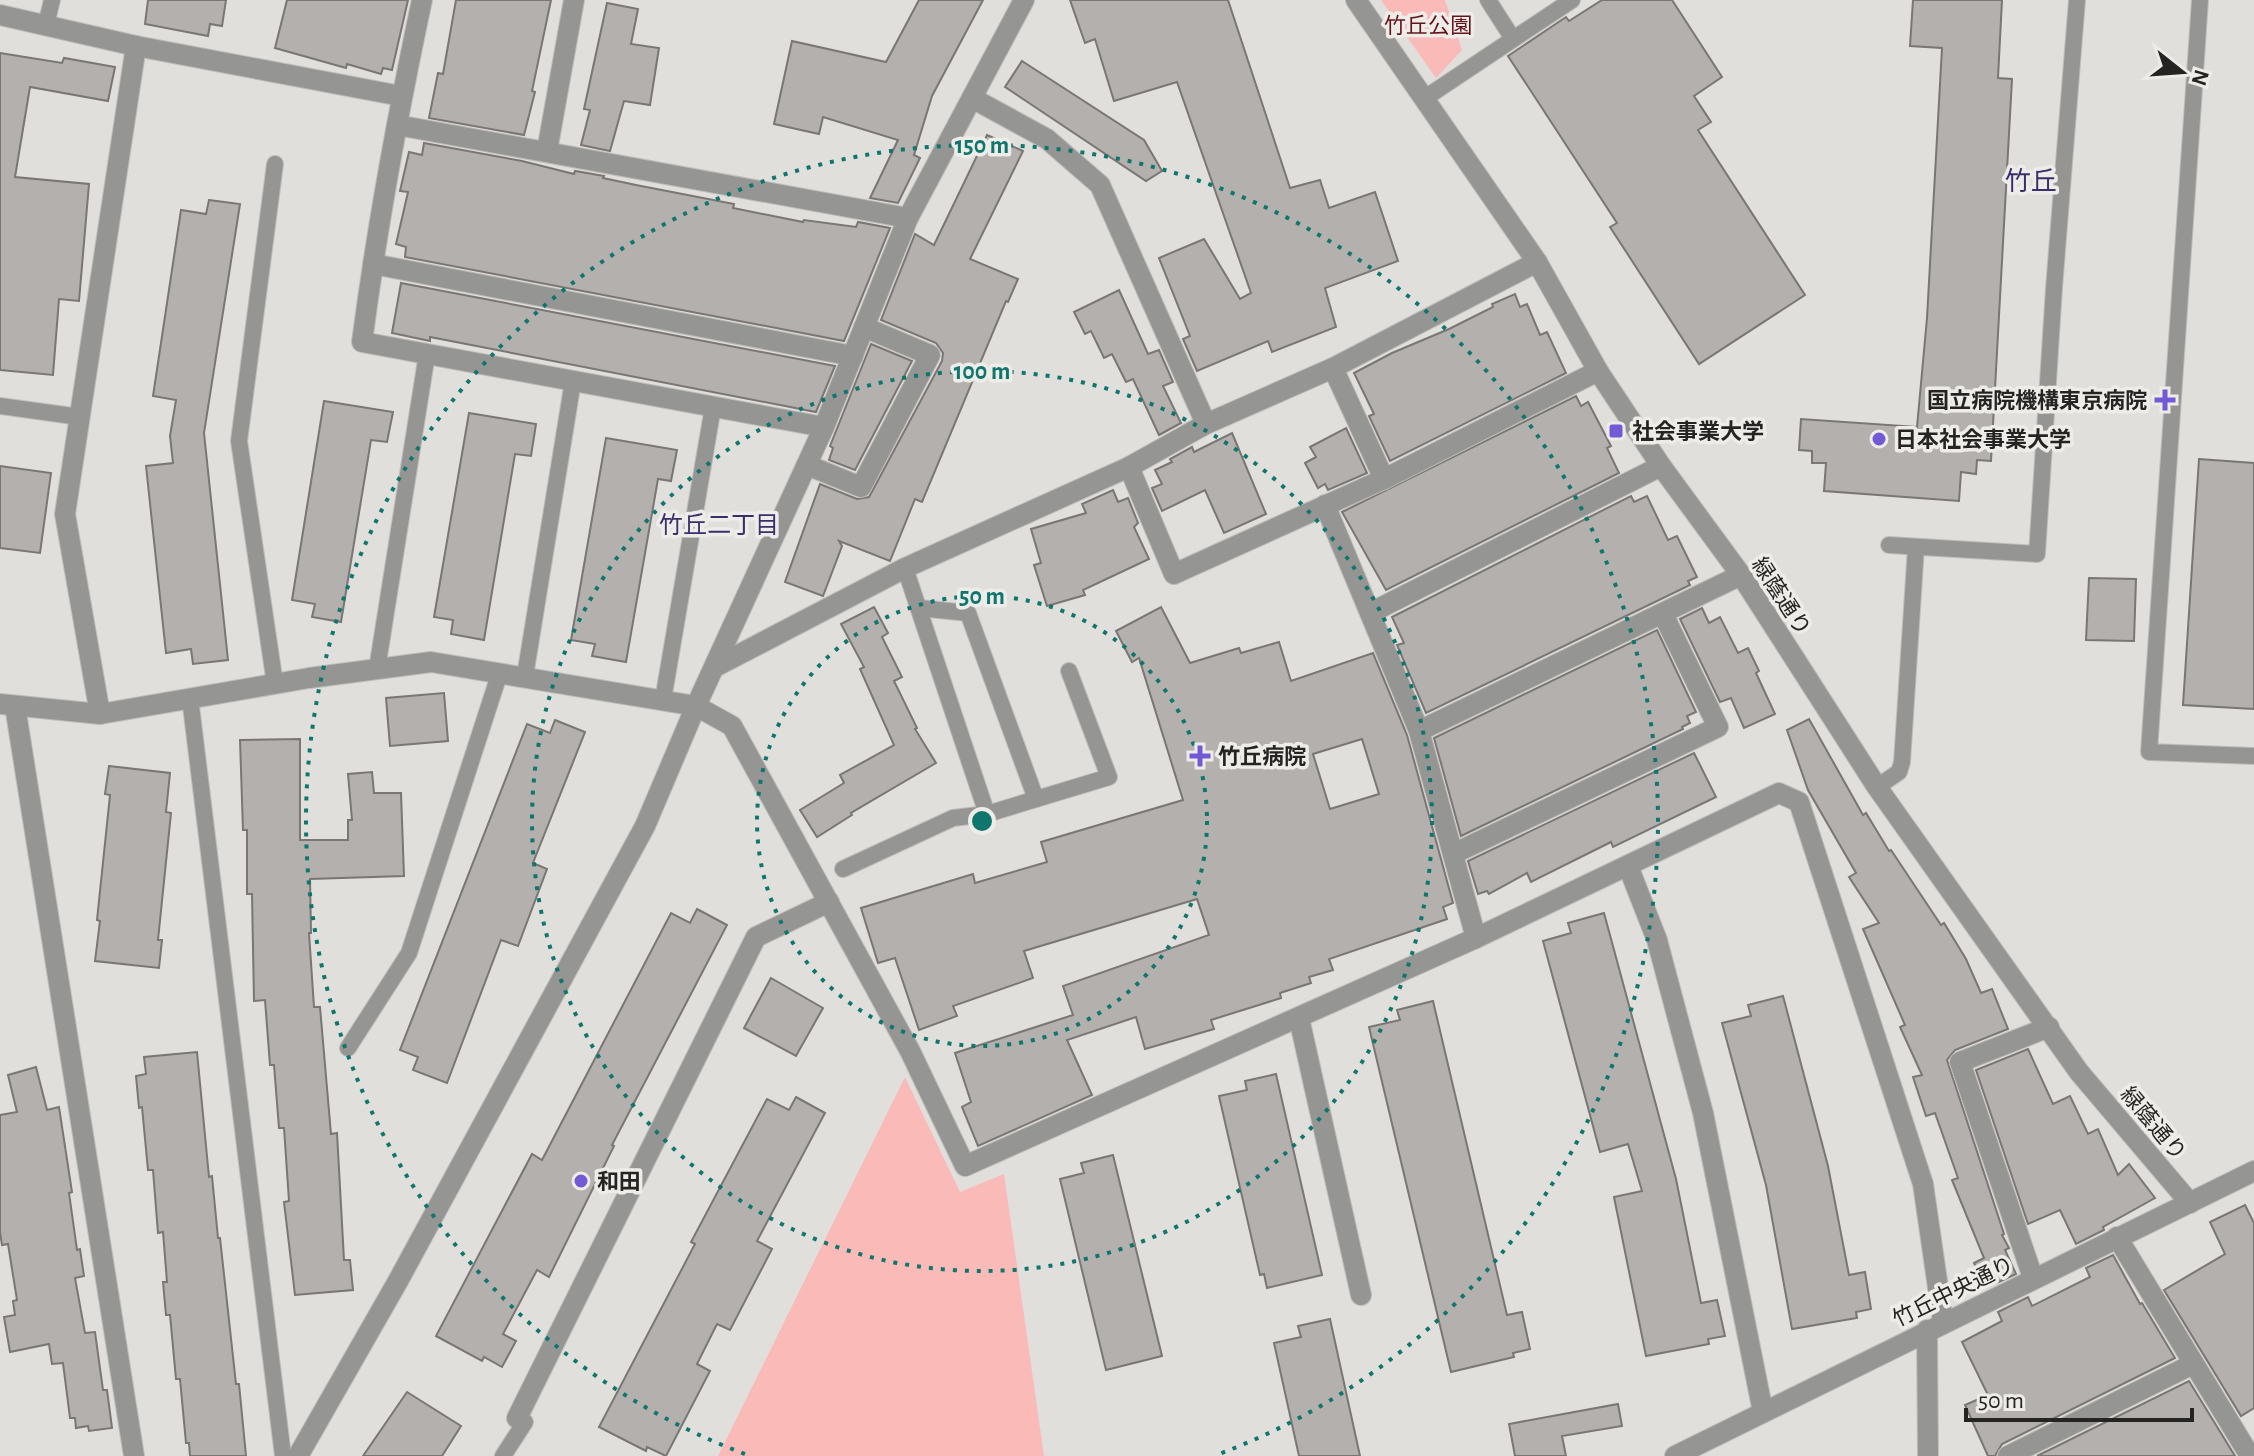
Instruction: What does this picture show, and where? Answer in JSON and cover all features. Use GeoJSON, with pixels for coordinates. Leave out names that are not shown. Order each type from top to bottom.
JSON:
{"type":"FeatureCollection","features":[{"type":"Feature","properties":{"kind":"street"},"geometry":{"type":"LineString","coordinates":[[422,0],[401,96],[362,342],[824,427]]}},
{"type":"Feature","properties":{"kind":"street"},"geometry":{"type":"LineString","coordinates":[[547,151],[574,0]]}},
{"type":"Feature","properties":{"kind":"street"},"geometry":{"type":"LineString","coordinates":[[298,1456],[398,1281],[645,826],[696,706],[824,427],[908,218],[1024,0]]}},
{"type":"Feature","properties":{"kind":"street","name":"緑蔭通り"},"geometry":{"type":"LineString","coordinates":[[1356,0],[1537,262],[1598,371],[1661,466],[1741,575],[1877,787],[2079,1072],[2190,1203]]}},
{"type":"Feature","properties":{"kind":"street"},"geometry":{"type":"LineString","coordinates":[[0,15],[136,46],[401,96]]}},
{"type":"Feature","properties":{"kind":"street"},"geometry":{"type":"LineString","coordinates":[[100,714],[65,514],[136,46]]}},
{"type":"Feature","properties":{"kind":"street"},"geometry":{"type":"LineString","coordinates":[[972,98],[1047,139],[1100,185],[1206,424]]}},
{"type":"Feature","properties":{"kind":"street"},"geometry":{"type":"LineString","coordinates":[[397,125],[908,218]]}},
{"type":"Feature","properties":{"kind":"street"},"geometry":{"type":"LineString","coordinates":[[715,667],[905,568],[1129,467],[1206,424],[1333,368],[1537,262]]}},
{"type":"Feature","properties":{"kind":"street"},"geometry":{"type":"LineString","coordinates":[[373,264],[853,356]]}},
{"type":"Feature","properties":{"kind":"street"},"geometry":{"type":"LineString","coordinates":[[807,465],[861,487],[930,355],[864,327]]}},
{"type":"Feature","properties":{"kind":"street"},"geometry":{"type":"LineString","coordinates":[[1333,368],[1384,479]]}},
{"type":"Feature","properties":{"kind":"street"},"geometry":{"type":"LineString","coordinates":[[1129,467],[1174,574],[1384,479],[1598,371]]}},
{"type":"Feature","properties":{"kind":"street"},"geometry":{"type":"LineString","coordinates":[[1370,613],[1661,466]]}},
{"type":"Feature","properties":{"kind":"street"},"geometry":{"type":"LineString","coordinates":[[1325,505],[1419,731],[1476,938]]}},
{"type":"Feature","properties":{"kind":"street"},"geometry":{"type":"LineString","coordinates":[[1419,731],[1741,575]]}},
{"type":"Feature","properties":{"kind":"street"},"geometry":{"type":"LineString","coordinates":[[1453,854],[1718,727],[1663,614]]}},
{"type":"Feature","properties":{"kind":"street"},"geometry":{"type":"LineString","coordinates":[[134,1456],[7,705],[100,714],[275,684],[431,662],[696,706],[732,726],[910,1051],[965,1166],[1476,938],[1779,793],[1799,802],[1923,1184],[1935,1326],[1928,1456]]}},
{"type":"Feature","properties":{"kind":"street"},"geometry":{"type":"LineString","coordinates":[[1628,866],[1657,940],[1703,1113],[1763,1412]]}},
{"type":"Feature","properties":{"kind":"street"},"geometry":{"type":"LineString","coordinates":[[521,1420],[756,937],[829,902]]}},
{"type":"Feature","properties":{"kind":"street"},"geometry":{"type":"LineString","coordinates":[[1299,1018],[1361,1295]]}},
{"type":"Feature","properties":{"kind":"street"},"geometry":{"type":"LineString","coordinates":[[2033,1278],[1960,1062],[2049,1027]]}},
{"type":"Feature","properties":{"kind":"street","name":"竹丘中央通り"},"geometry":{"type":"LineString","coordinates":[[1687,1453],[1935,1326],[2254,1171]]}},
{"type":"Feature","properties":{"kind":"street"},"geometry":{"type":"LineString","coordinates":[[2117,1237],[2250,1456]]}},
{"type":"Feature","properties":{"kind":"street"},"geometry":{"type":"LineString","coordinates":[[2008,1456],[2193,1364]]}},
{"type":"Feature","properties":{"kind":"lane"},"geometry":{"type":"LineString","coordinates":[[46,25],[52,0]]}},
{"type":"Feature","properties":{"kind":"lane"},"geometry":{"type":"LineString","coordinates":[[1488,0],[1513,39]]}},
{"type":"Feature","properties":{"kind":"lane"},"geometry":{"type":"LineString","coordinates":[[1425,98],[1572,0]]}},
{"type":"Feature","properties":{"kind":"lane"},"geometry":{"type":"LineString","coordinates":[[1889,545],[2037,554],[2077,0]]}},
{"type":"Feature","properties":{"kind":"lane"},"geometry":{"type":"LineString","coordinates":[[2200,0],[2149,752],[2254,756]]}},
{"type":"Feature","properties":{"kind":"lane"},"geometry":{"type":"LineString","coordinates":[[275,164],[239,441],[275,684]]}},
{"type":"Feature","properties":{"kind":"lane"},"geometry":{"type":"LineString","coordinates":[[377,669],[427,354]]}},
{"type":"Feature","properties":{"kind":"lane"},"geometry":{"type":"LineString","coordinates":[[525,676],[573,381]]}},
{"type":"Feature","properties":{"kind":"lane"},"geometry":{"type":"LineString","coordinates":[[0,406],[80,417]]}},
{"type":"Feature","properties":{"kind":"lane"},"geometry":{"type":"LineString","coordinates":[[663,700],[713,407]]}},
{"type":"Feature","properties":{"kind":"lane"},"geometry":{"type":"LineString","coordinates":[[1877,787],[1899,772],[1902,762],[1916,547]]}},
{"type":"Feature","properties":{"kind":"lane"},"geometry":{"type":"LineString","coordinates":[[905,568],[987,814]]}},
{"type":"Feature","properties":{"kind":"lane"},"geometry":{"type":"LineString","coordinates":[[919,608],[968,613],[1036,799]]}},
{"type":"Feature","properties":{"kind":"lane"},"geometry":{"type":"LineString","coordinates":[[843,869],[953,818],[987,814],[1109,777],[1069,671]]}},
{"type":"Feature","properties":{"kind":"lane"},"geometry":{"type":"LineString","coordinates":[[348,1048],[409,953],[500,672]]}},
{"type":"Feature","properties":{"kind":"lane"},"geometry":{"type":"LineString","coordinates":[[190,698],[283,1456]]}},
{"type":"Feature","properties":{"kind":"lane"},"geometry":{"type":"LineString","coordinates":[[503,1456],[521,1420]]}},
{"type":"Feature","properties":{"kind":"green space","name":"竹丘公園"},"geometry":{"type":"Polygon","coordinates":[[[1381,0],[1445,0],[1462,50],[1436,78],[1381,0]]]}},
{"type":"Feature","properties":{"kind":"green space"},"geometry":{"type":"Polygon","coordinates":[[[905,1077],[960,1192],[1004,1174],[1044,1456],[718,1456],[905,1077]]]}},
{"type":"Feature","properties":{"kind":"building"},"geometry":{"type":"Polygon","coordinates":[[[148,0],[226,0],[222,26],[210,24],[208,36],[145,24],[148,0]]]}},
{"type":"Feature","properties":{"kind":"building"},"geometry":{"type":"Polygon","coordinates":[[[287,0],[408,0],[392,70],[383,68],[381,74],[347,64],[346,68],[275,48],[287,0]]]}},
{"type":"Feature","properties":{"kind":"building"},"geometry":{"type":"Polygon","coordinates":[[[456,0],[551,0],[524,135],[429,118],[438,73],[443,74],[456,0]]]}},
{"type":"Feature","properties":{"kind":"building"},"geometry":{"type":"Polygon","coordinates":[[[919,0],[983,0],[932,96],[914,155],[920,158],[898,203],[870,198],[898,140],[823,117],[819,134],[774,124],[792,41],[886,62],[919,0]]]}},
{"type":"Feature","properties":{"kind":"building"},"geometry":{"type":"Polygon","coordinates":[[[1070,0],[1228,0],[1290,188],[1320,180],[1329,208],[1375,192],[1398,261],[1325,288],[1336,327],[1272,352],[1268,341],[1197,371],[1183,339],[1190,336],[1159,258],[1204,239],[1240,299],[1251,293],[1177,82],[1114,101],[1095,39],[1085,43],[1070,0]]]}},
{"type":"Feature","properties":{"kind":"building"},"geometry":{"type":"Polygon","coordinates":[[[1602,0],[1672,0],[1722,77],[1694,96],[1711,122],[1698,130],[1805,295],[1699,364],[1610,227],[1617,223],[1508,56],[1566,17],[1569,21],[1602,0]]]}},
{"type":"Feature","properties":{"kind":"building"},"geometry":{"type":"Polygon","coordinates":[[[1913,0],[2002,0],[1998,78],[2012,79],[1991,461],[1977,460],[1976,474],[1961,472],[1959,501],[1824,491],[1826,463],[1812,463],[1812,451],[1799,450],[1801,419],[1917,427],[1927,318],[1942,48],[1910,46],[1913,0]]]}},
{"type":"Feature","properties":{"kind":"building"},"geometry":{"type":"Polygon","coordinates":[[[607,3],[638,9],[631,44],[659,48],[650,105],[624,101],[610,151],[581,145],[590,110],[584,109],[607,3]]]}},
{"type":"Feature","properties":{"kind":"building"},"geometry":{"type":"Polygon","coordinates":[[[0,53],[62,63],[64,58],[115,67],[108,101],[30,87],[15,177],[89,184],[79,301],[59,299],[53,375],[0,370],[0,53]]]}},
{"type":"Feature","properties":{"kind":"building"},"geometry":{"type":"Polygon","coordinates":[[[1022,61],[1144,140],[1162,171],[1146,181],[1005,87],[1022,61]]]}},
{"type":"Feature","properties":{"kind":"building"},"geometry":{"type":"Polygon","coordinates":[[[987,135],[1023,151],[970,259],[1018,279],[922,502],[915,499],[890,561],[839,541],[842,546],[823,596],[785,582],[820,484],[857,499],[869,497],[942,361],[943,353],[936,343],[881,320],[915,234],[934,245],[987,135]]]}},
{"type":"Feature","properties":{"kind":"building"},"geometry":{"type":"Polygon","coordinates":[[[424,143],[574,174],[575,171],[604,176],[803,222],[856,227],[858,222],[890,228],[844,341],[405,257],[406,247],[396,244],[408,192],[400,191],[409,152],[422,155],[424,143]]]}},
{"type":"Feature","properties":{"kind":"building"},"geometry":{"type":"Polygon","coordinates":[[[209,200],[240,204],[204,433],[228,660],[193,664],[191,649],[166,653],[146,466],[173,463],[170,436],[176,400],[153,396],[181,210],[206,214],[209,200]]]}},
{"type":"Feature","properties":{"kind":"building"},"geometry":{"type":"Polygon","coordinates":[[[401,283],[835,366],[816,412],[430,337],[430,341],[392,333],[401,283]]]}},
{"type":"Feature","properties":{"kind":"building"},"geometry":{"type":"Polygon","coordinates":[[[1119,290],[1148,354],[1159,350],[1173,382],[1163,386],[1181,423],[1159,435],[1133,379],[1126,382],[1112,354],[1104,358],[1091,331],[1085,334],[1074,312],[1119,290]]]}},
{"type":"Feature","properties":{"kind":"building"},"geometry":{"type":"Polygon","coordinates":[[[1515,294],[1520,307],[1527,304],[1540,335],[1547,332],[1566,373],[1390,461],[1369,416],[1374,414],[1354,373],[1515,294]]]}},
{"type":"Feature","properties":{"kind":"building"},"geometry":{"type":"Polygon","coordinates":[[[871,344],[912,361],[855,470],[829,460],[833,448],[830,446],[871,344]]]}},
{"type":"Feature","properties":{"kind":"building"},"geometry":{"type":"Polygon","coordinates":[[[1576,396],[1581,406],[1588,402],[1611,446],[1607,448],[1619,473],[1386,590],[1342,512],[1576,396]]]}},
{"type":"Feature","properties":{"kind":"building"},"geometry":{"type":"Polygon","coordinates":[[[324,401],[393,412],[387,442],[371,440],[341,622],[312,617],[315,604],[292,600],[324,401]]]}},
{"type":"Feature","properties":{"kind":"building"},"geometry":{"type":"Polygon","coordinates":[[[469,413],[536,424],[531,456],[515,454],[484,640],[451,634],[453,620],[434,617],[469,413]]]}},
{"type":"Feature","properties":{"kind":"building"},"geometry":{"type":"Polygon","coordinates":[[[1346,428],[1367,473],[1328,490],[1325,484],[1318,488],[1305,463],[1316,457],[1310,447],[1346,428]]]}},
{"type":"Feature","properties":{"kind":"building"},"geometry":{"type":"Polygon","coordinates":[[[1232,433],[1266,514],[1224,533],[1205,490],[1162,511],[1152,488],[1162,484],[1155,470],[1192,447],[1194,452],[1232,433]]]}},
{"type":"Feature","properties":{"kind":"building"},"geometry":{"type":"Polygon","coordinates":[[[606,438],[677,450],[671,481],[658,479],[626,662],[592,656],[595,644],[571,640],[606,438]]]}},
{"type":"Feature","properties":{"kind":"building"},"geometry":{"type":"Polygon","coordinates":[[[2199,459],[2254,463],[2254,709],[2183,705],[2199,459]]]}},
{"type":"Feature","properties":{"kind":"building"},"geometry":{"type":"Polygon","coordinates":[[[0,466],[51,473],[40,553],[0,548],[0,466]]]}},
{"type":"Feature","properties":{"kind":"building"},"geometry":{"type":"Polygon","coordinates":[[[1113,490],[1118,502],[1128,498],[1138,523],[1134,527],[1149,559],[1083,590],[1085,595],[1047,606],[1034,565],[1041,563],[1031,529],[1086,513],[1082,504],[1113,490]]]}},
{"type":"Feature","properties":{"kind":"building"},"geometry":{"type":"Polygon","coordinates":[[[1631,496],[1634,502],[1647,496],[1668,540],[1677,536],[1697,577],[1688,581],[1690,585],[1426,713],[1397,645],[1404,643],[1392,617],[1631,496]]]}},
{"type":"Feature","properties":{"kind":"building"},"geometry":{"type":"Polygon","coordinates":[[[2089,578],[2136,579],[2134,641],[2086,640],[2089,578]]]}},
{"type":"Feature","properties":{"kind":"building"},"geometry":{"type":"Polygon","coordinates":[[[874,607],[888,633],[882,637],[902,677],[894,681],[915,729],[936,763],[851,813],[817,837],[800,810],[844,783],[840,775],[894,745],[860,669],[864,667],[841,624],[874,607]]]}},
{"type":"Feature","properties":{"kind":"building"},"geometry":{"type":"Polygon","coordinates":[[[1161,607],[1190,663],[1239,648],[1241,653],[1279,642],[1291,681],[1373,653],[1407,735],[1453,903],[1443,907],[1447,919],[1329,959],[1333,970],[1309,977],[1311,983],[1280,993],[1281,998],[1211,1020],[1214,1029],[1145,1049],[1136,1017],[1067,1040],[1092,1095],[978,1146],[962,1107],[971,1102],[955,1053],[1073,1015],[1063,986],[1209,935],[1197,899],[1024,951],[1033,978],[953,1006],[957,1016],[919,1030],[895,958],[878,963],[861,908],[973,874],[975,883],[1047,862],[1041,842],[1183,800],[1139,658],[1132,662],[1116,631],[1161,607]],[[1362,739],[1313,754],[1330,809],[1379,794],[1362,739]]]}},
{"type":"Feature","properties":{"kind":"building"},"geometry":{"type":"Polygon","coordinates":[[[1702,608],[1709,623],[1720,617],[1738,653],[1748,648],[1775,714],[1744,728],[1731,698],[1720,702],[1680,619],[1702,608]]]}},
{"type":"Feature","properties":{"kind":"building"},"geometry":{"type":"Polygon","coordinates":[[[1657,630],[1696,712],[1687,716],[1690,723],[1461,836],[1434,738],[1657,630]]]}},
{"type":"Feature","properties":{"kind":"building"},"geometry":{"type":"Polygon","coordinates":[[[444,693],[448,741],[390,746],[386,698],[444,693]]]}},
{"type":"Feature","properties":{"kind":"building"},"geometry":{"type":"Polygon","coordinates":[[[1809,719],[1863,815],[1866,813],[1941,925],[1944,923],[1966,959],[1981,993],[1992,989],[2008,1029],[1955,1050],[1947,1060],[2002,1235],[2009,1248],[2005,1250],[2016,1274],[1986,1288],[1974,1263],[1984,1258],[1952,1180],[1958,1178],[1935,1113],[1926,1116],[1913,1077],[1922,1075],[1900,1027],[1905,1025],[1863,929],[1879,923],[1849,877],[1856,873],[1808,790],[1787,730],[1809,719]]]}},
{"type":"Feature","properties":{"kind":"building"},"geometry":{"type":"Polygon","coordinates":[[[555,720],[585,732],[533,863],[547,869],[518,946],[501,940],[447,1083],[413,1070],[418,1057],[400,1050],[527,724],[550,733],[555,720]]]}},
{"type":"Feature","properties":{"kind":"building"},"geometry":{"type":"Polygon","coordinates":[[[300,739],[300,840],[348,840],[348,820],[352,820],[348,774],[372,772],[374,793],[401,793],[404,876],[310,879],[309,933],[314,1007],[320,1007],[331,1134],[337,1133],[344,1260],[350,1260],[353,1290],[295,1295],[284,1202],[289,1201],[284,1128],[279,1128],[265,1000],[254,1001],[252,894],[247,894],[247,830],[243,830],[240,740],[300,739]]]}},
{"type":"Feature","properties":{"kind":"building"},"geometry":{"type":"Polygon","coordinates":[[[1694,753],[1716,797],[1613,847],[1611,842],[1531,882],[1527,873],[1489,894],[1487,891],[1478,894],[1468,861],[1694,753]]]}},
{"type":"Feature","properties":{"kind":"building"},"geometry":{"type":"Polygon","coordinates":[[[109,766],[170,773],[166,812],[171,813],[158,940],[162,940],[159,968],[95,961],[110,795],[105,794],[109,766]]]}},
{"type":"Feature","properties":{"kind":"building"},"geometry":{"type":"Polygon","coordinates":[[[697,909],[727,925],[612,1145],[549,1277],[537,1270],[503,1334],[516,1341],[502,1367],[484,1357],[482,1361],[436,1336],[532,1154],[542,1160],[671,913],[690,923],[697,909]]]}},
{"type":"Feature","properties":{"kind":"building"},"geometry":{"type":"Polygon","coordinates":[[[1604,913],[1676,1179],[1701,1303],[1717,1300],[1725,1336],[1708,1339],[1709,1344],[1646,1356],[1614,1197],[1642,1191],[1628,1144],[1600,1152],[1543,941],[1571,933],[1568,923],[1604,913]]]}},
{"type":"Feature","properties":{"kind":"building"},"geometry":{"type":"Polygon","coordinates":[[[771,978],[823,1008],[796,1056],[744,1028],[771,978]]]}},
{"type":"Feature","properties":{"kind":"building"},"geometry":{"type":"Polygon","coordinates":[[[1783,996],[1828,1166],[1849,1275],[1865,1272],[1871,1309],[1856,1312],[1857,1318],[1792,1329],[1766,1185],[1722,1023],[1751,1016],[1748,1005],[1783,996]]]}},
{"type":"Feature","properties":{"kind":"building"},"geometry":{"type":"Polygon","coordinates":[[[1433,1001],[1507,1315],[1522,1312],[1530,1349],[1513,1353],[1514,1357],[1451,1372],[1369,1027],[1400,1020],[1397,1010],[1433,1001]]]}},
{"type":"Feature","properties":{"kind":"building"},"geometry":{"type":"Polygon","coordinates":[[[2028,1049],[2053,1104],[2070,1096],[2088,1134],[2098,1129],[2118,1175],[2129,1164],[2155,1198],[2076,1244],[2060,1210],[2028,1224],[1976,1070],[2028,1049]]]}},
{"type":"Feature","properties":{"kind":"building"},"geometry":{"type":"Polygon","coordinates":[[[197,1052],[209,1177],[212,1176],[246,1456],[190,1456],[189,1443],[186,1443],[170,1315],[166,1315],[163,1232],[158,1233],[153,1170],[148,1170],[142,1107],[139,1108],[136,1076],[146,1074],[144,1057],[197,1052]]]}},
{"type":"Feature","properties":{"kind":"building"},"geometry":{"type":"Polygon","coordinates":[[[36,1067],[47,1110],[59,1107],[77,1250],[80,1249],[84,1276],[75,1278],[85,1333],[95,1332],[112,1428],[89,1431],[88,1426],[76,1428],[75,1418],[70,1418],[63,1363],[52,1364],[49,1344],[10,1352],[4,1317],[15,1315],[13,1301],[17,1300],[8,1244],[2,1245],[0,1232],[0,1115],[17,1112],[8,1075],[36,1067]]]}},
{"type":"Feature","properties":{"kind":"building"},"geometry":{"type":"Polygon","coordinates":[[[1276,1074],[1322,1275],[1267,1288],[1264,1274],[1260,1275],[1219,1096],[1247,1090],[1245,1081],[1276,1074]]]}},
{"type":"Feature","properties":{"kind":"building"},"geometry":{"type":"Polygon","coordinates":[[[796,1097],[825,1113],[757,1241],[772,1249],[730,1330],[717,1324],[697,1364],[710,1371],[666,1456],[647,1447],[646,1451],[599,1427],[695,1244],[691,1242],[767,1099],[789,1110],[796,1097]]]}},
{"type":"Feature","properties":{"kind":"building"},"geometry":{"type":"Polygon","coordinates":[[[1113,1155],[1162,1356],[1106,1370],[1060,1179],[1084,1173],[1081,1163],[1113,1155]]]}},
{"type":"Feature","properties":{"kind":"building"},"geometry":{"type":"Polygon","coordinates":[[[2245,1205],[2254,1223],[2254,1408],[2241,1416],[2164,1290],[2225,1254],[2210,1222],[2245,1205]]]}},
{"type":"Feature","properties":{"kind":"building"},"geometry":{"type":"Polygon","coordinates":[[[2113,1255],[2175,1358],[2002,1444],[1995,1456],[1988,1456],[1965,1405],[1988,1395],[1962,1342],[2002,1321],[1998,1312],[2028,1297],[2032,1306],[2090,1277],[2086,1268],[2113,1255]]]}},
{"type":"Feature","properties":{"kind":"building"},"geometry":{"type":"Polygon","coordinates":[[[1330,1319],[1360,1456],[1299,1456],[1274,1343],[1301,1337],[1298,1326],[1330,1319]]]}},
{"type":"Feature","properties":{"kind":"building"},"geometry":{"type":"Polygon","coordinates":[[[2189,1381],[2235,1456],[2037,1456],[2189,1381]]]}},
{"type":"Feature","properties":{"kind":"building"},"geometry":{"type":"Polygon","coordinates":[[[407,1392],[461,1426],[442,1456],[363,1456],[407,1392]]]}},
{"type":"Feature","properties":{"kind":"building"},"geometry":{"type":"Polygon","coordinates":[[[1618,1404],[1622,1426],[1562,1436],[1566,1456],[1515,1456],[1509,1424],[1618,1404]]]}},
{"type":"Feature","properties":{"kind":"place","name":"国立病院機構東京病院"},"geometry":{"type":"Point","coordinates":[2165,400]}},
{"type":"Feature","properties":{"kind":"place","name":"社会事業大学"},"geometry":{"type":"Point","coordinates":[1616,431]}},
{"type":"Feature","properties":{"kind":"place","name":"日本社会事業大学"},"geometry":{"type":"Point","coordinates":[1879,439]}},
{"type":"Feature","properties":{"kind":"place","name":"竹丘病院"},"geometry":{"type":"Point","coordinates":[1200,756]}},
{"type":"Feature","properties":{"kind":"place","name":"和田"},"geometry":{"type":"Point","coordinates":[581,1181]}},
{"type":"Feature","properties":{"kind":"district","name":"竹丘"},"geometry":{"type":"Point","coordinates":[2031,181]}},
{"type":"Feature","properties":{"kind":"district","name":"竹丘二丁目"},"geometry":{"type":"Point","coordinates":[719,525]}}]}
